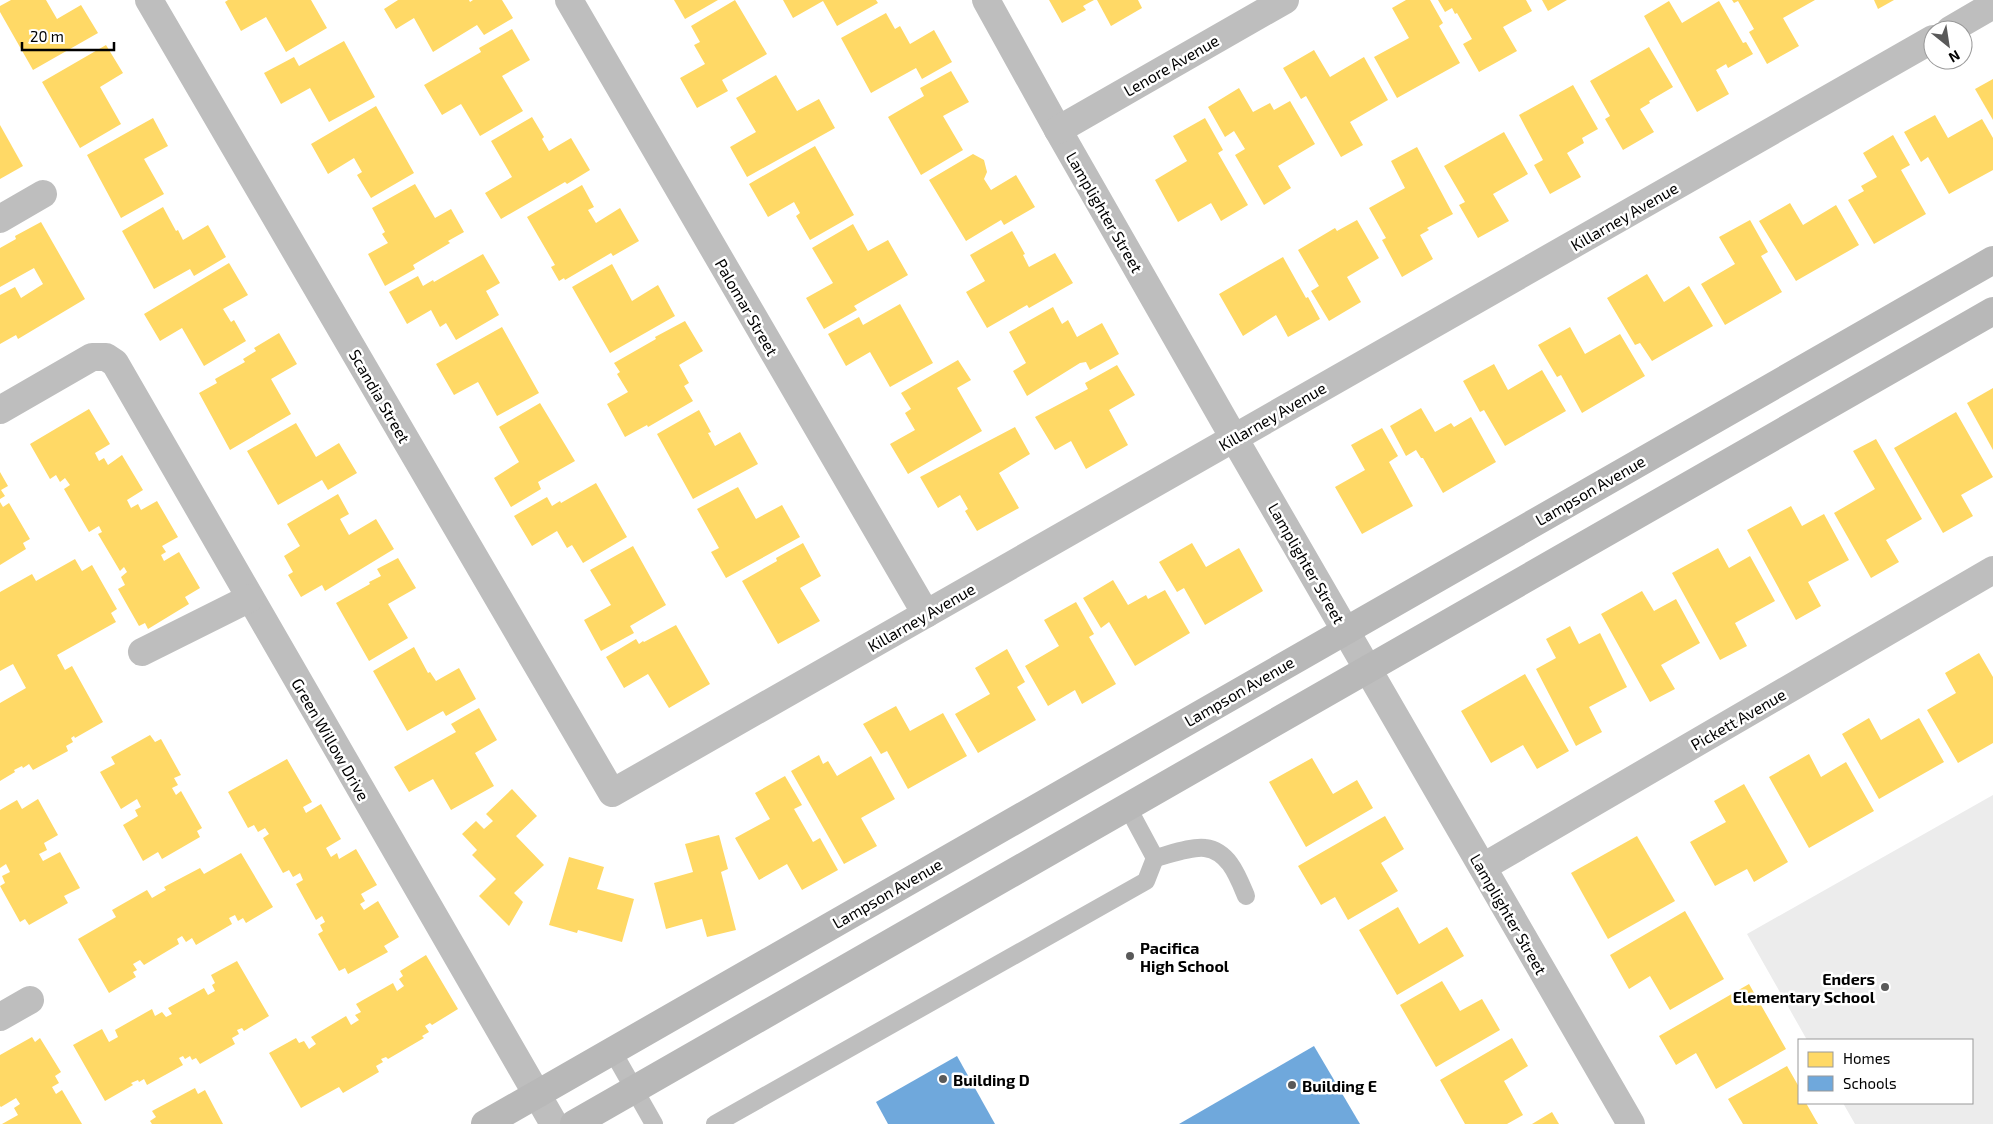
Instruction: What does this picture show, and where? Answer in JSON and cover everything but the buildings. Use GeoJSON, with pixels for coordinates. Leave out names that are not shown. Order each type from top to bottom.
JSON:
{"type":"FeatureCollection","features":[{"type":"Feature","properties":{"kind":"main road","name":"Lampson Avenue"},"geometry":{"type":"LineString","coordinates":[[485,1124],[1993,260]]}},
{"type":"Feature","properties":{"kind":"main road"},"geometry":{"type":"LineString","coordinates":[[574,1124],[1993,311]]}},
{"type":"Feature","properties":{"kind":"street","name":"Scandia Street"},"geometry":{"type":"LineString","coordinates":[[149,0],[612,793]]}},
{"type":"Feature","properties":{"kind":"street","name":"Palomar Street"},"geometry":{"type":"LineString","coordinates":[[569,0],[926,614]]}},
{"type":"Feature","properties":{"kind":"street","name":"Lamplighter Street"},"geometry":{"type":"LineString","coordinates":[[986,0],[1234,438],[1631,1124]]}},
{"type":"Feature","properties":{"kind":"street","name":"Lenore Avenue"},"geometry":{"type":"LineString","coordinates":[[1058,130],[1285,0]]}},
{"type":"Feature","properties":{"kind":"street"},"geometry":{"type":"LineString","coordinates":[[1967,20],[1993,5]]}},
{"type":"Feature","properties":{"kind":"street","name":"Killarney Avenue"},"geometry":{"type":"LineString","coordinates":[[612,793],[1923,46]]}},
{"type":"Feature","properties":{"kind":"street"},"geometry":{"type":"LineString","coordinates":[[0,219],[43,194]]}},
{"type":"Feature","properties":{"kind":"street","name":"Green Willow Drive"},"geometry":{"type":"LineString","coordinates":[[0,410],[92,357],[106,357],[114,363],[554,1124]]}},
{"type":"Feature","properties":{"kind":"street","name":"Pickett Avenue"},"geometry":{"type":"LineString","coordinates":[[1483,867],[1993,570]]}},
{"type":"Feature","properties":{"kind":"street"},"geometry":{"type":"LineString","coordinates":[[142,652],[250,598]]}},
{"type":"Feature","properties":{"kind":"street"},"geometry":{"type":"LineString","coordinates":[[0,1017],[30,1000]]}},
{"type":"Feature","properties":{"kind":"lane"},"geometry":{"type":"LineString","coordinates":[[715,1124],[1146,881],[1155,858],[1127,806]]}},
{"type":"Feature","properties":{"kind":"lane"},"geometry":{"type":"LineString","coordinates":[[1155,858],[1204,848],[1220,854],[1232,866],[1246,896]]}},
{"type":"Feature","properties":{"kind":"lane"},"geometry":{"type":"LineString","coordinates":[[613,1052],[654,1124]]}},
{"type":"Feature","properties":{"kind":"shaded area","name":"Enders Elementary School"},"geometry":{"type":"Polygon","coordinates":[[[1993,795],[1993,1124],[1855,1124],[1844,1104],[1973,1104],[1973,1039],[1806,1039],[1747,934],[1993,795]]]}},
{"type":"Feature","properties":{"kind":"place","name":"Pacifica High School"},"geometry":{"type":"Point","coordinates":[1130,956]}},
{"type":"Feature","properties":{"kind":"place","name":"Enders Elementary School"},"geometry":{"type":"Point","coordinates":[1885,987]}},
{"type":"Feature","properties":{"kind":"place","name":"Building D"},"geometry":{"type":"Point","coordinates":[943,1079]}},
{"type":"Feature","properties":{"kind":"place","name":"Building E"},"geometry":{"type":"Point","coordinates":[1292,1085]}}]}
